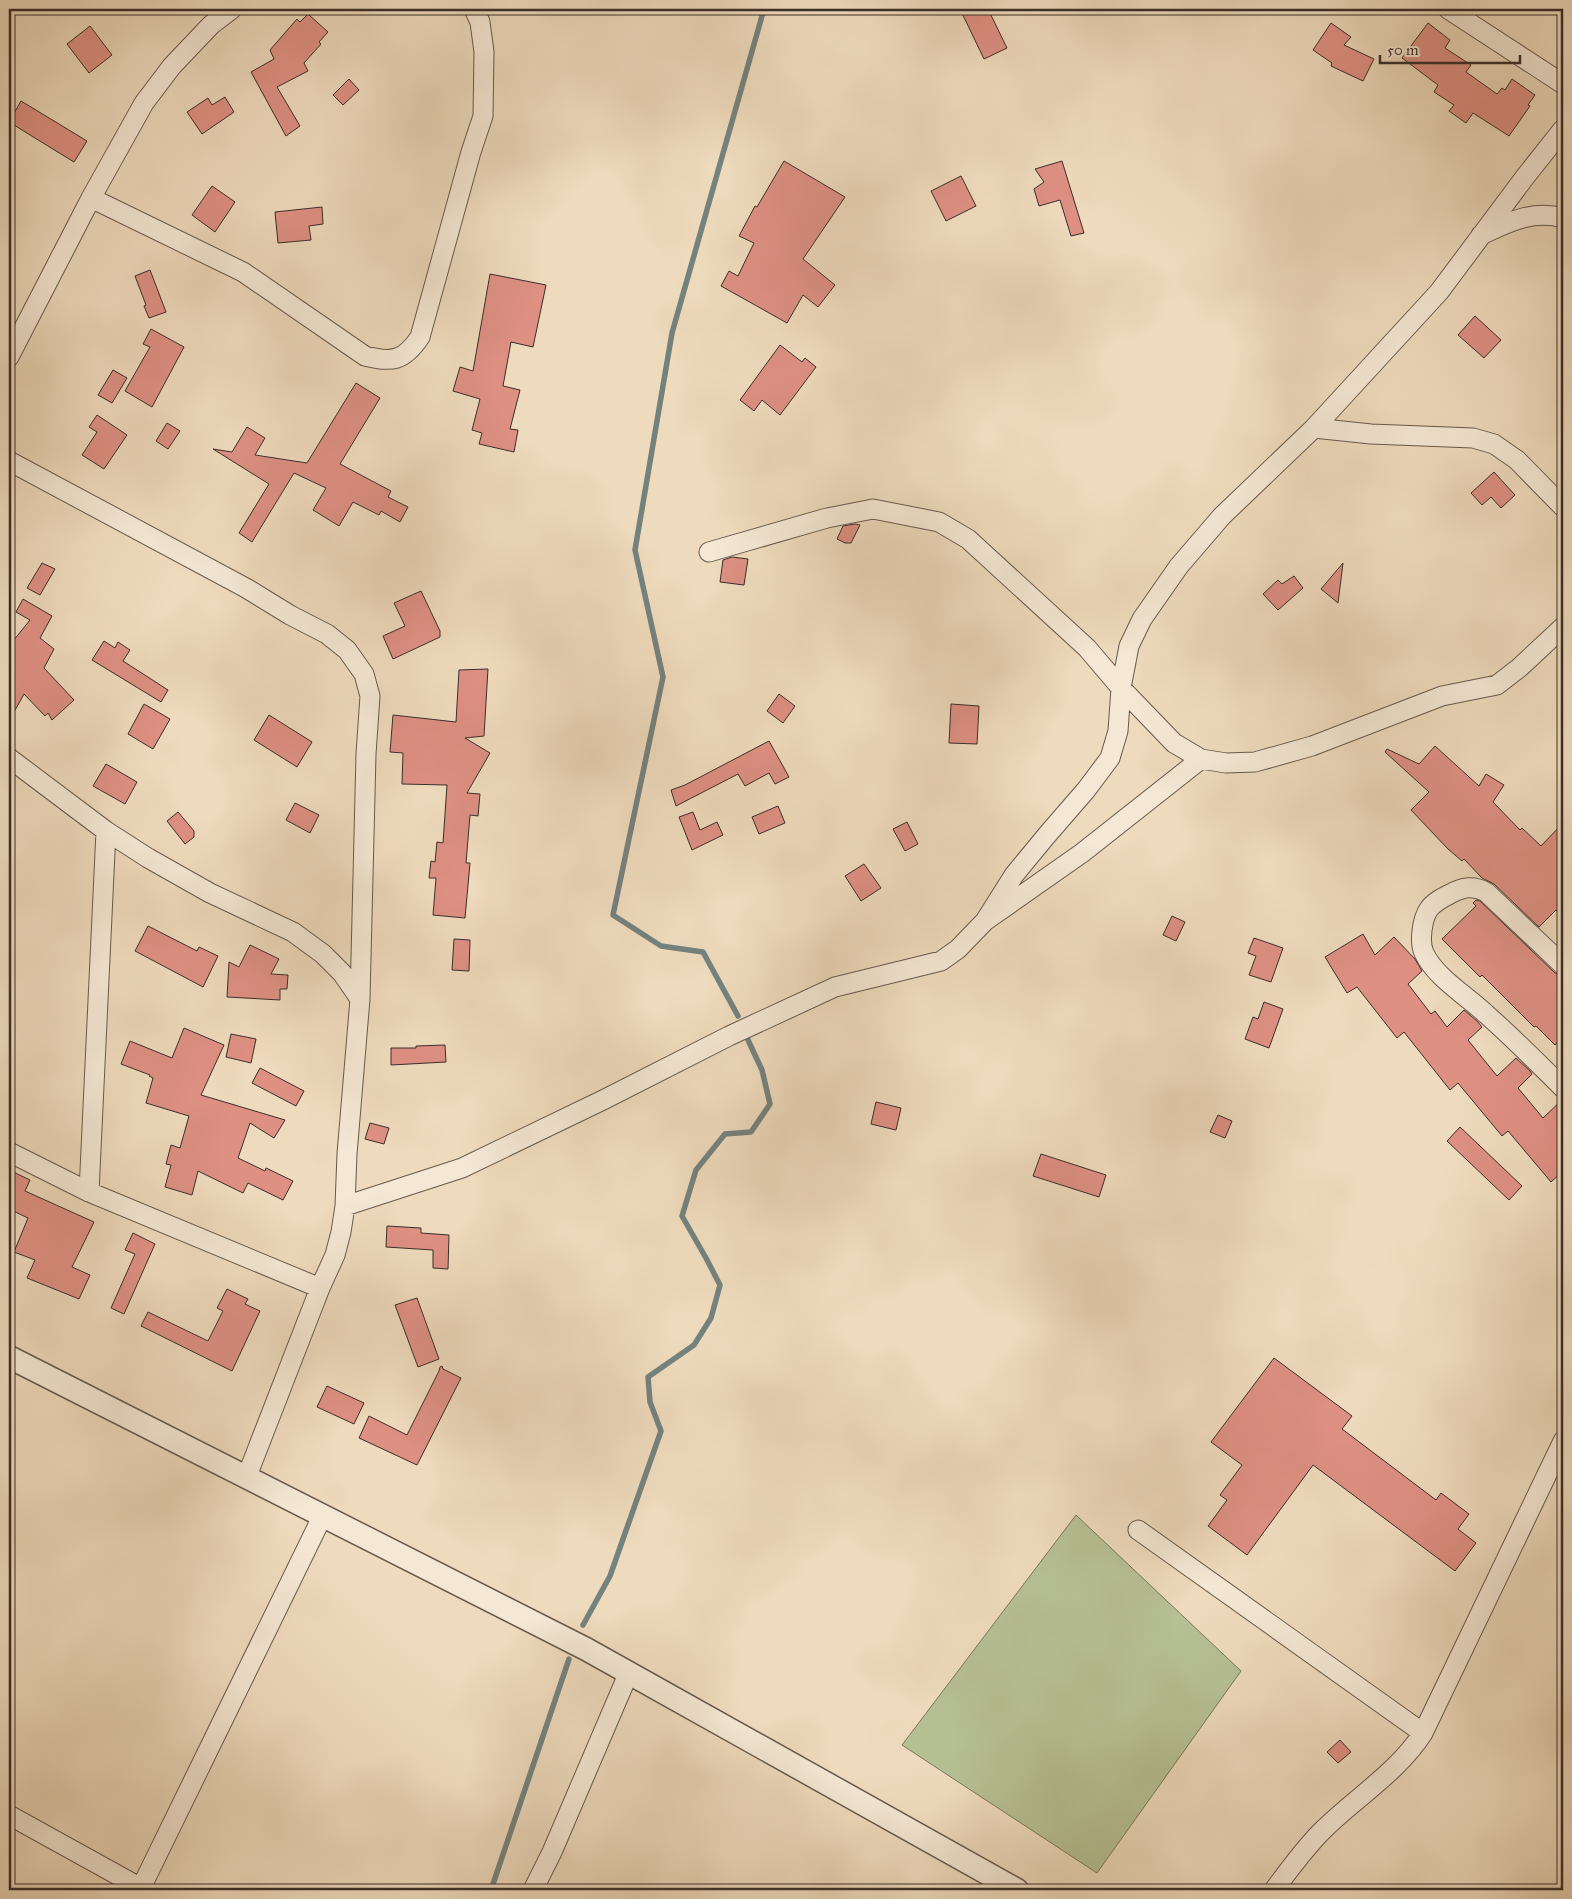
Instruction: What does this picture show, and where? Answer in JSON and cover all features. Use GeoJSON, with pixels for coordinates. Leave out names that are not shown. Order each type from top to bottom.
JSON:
{"type":"FeatureCollection","features":[{"type":"Feature","properties":{"kind":"street"},"geometry":{"type":"LineString","coordinates":[[9,357],[90,198],[144,103],[166,73],[211,25],[232,9]]}},
{"type":"Feature","properties":{"kind":"street"},"geometry":{"type":"LineString","coordinates":[[90,198],[243,272],[366,356],[384,361],[398,359],[412,349],[420,337],[471,152],[483,116],[484,52],[480,22],[474,9]]}},
{"type":"Feature","properties":{"kind":"street"},"geometry":{"type":"LineString","coordinates":[[1448,9],[1563,84]]}},
{"type":"Feature","properties":{"kind":"street"},"geometry":{"type":"LineString","coordinates":[[985,921],[1014,875],[1086,790],[1110,758],[1118,731],[1121,688],[1129,646],[1142,619],[1179,566],[1222,516],[1314,428],[1434,298],[1563,130]]}},
{"type":"Feature","properties":{"kind":"street"},"geometry":{"type":"LineString","coordinates":[[1480,236],[1518,219],[1538,215],[1563,218]]}},
{"type":"Feature","properties":{"kind":"street"},"geometry":{"type":"LineString","coordinates":[[1314,428],[1371,434],[1473,438],[1494,444],[1517,460],[1563,507]]}},
{"type":"Feature","properties":{"kind":"street"},"geometry":{"type":"LineString","coordinates":[[9,461],[246,588],[326,634],[347,650],[364,674],[370,696],[366,754],[360,999],[345,1206],[336,1255],[320,1288],[247,1476]]}},
{"type":"Feature","properties":{"kind":"street"},"geometry":{"type":"LineString","coordinates":[[709,552],[827,518],[873,509],[939,522],[968,539],[1087,648],[1121,688],[1174,743],[1201,759],[1226,763],[1256,762],[1312,746],[1442,696],[1497,685],[1519,668],[1563,627]]}},
{"type":"Feature","properties":{"kind":"street"},"geometry":{"type":"LineString","coordinates":[[9,758],[106,831],[210,893],[293,932],[330,960],[342,973],[360,999]]}},
{"type":"Feature","properties":{"kind":"street"},"geometry":{"type":"LineString","coordinates":[[345,1206],[462,1168],[604,1100],[729,1036],[836,987],[941,961],[958,949],[985,921],[1082,853],[1201,759]]}},
{"type":"Feature","properties":{"kind":"street"},"geometry":{"type":"LineString","coordinates":[[89,1192],[106,831]]}},
{"type":"Feature","properties":{"kind":"street"},"geometry":{"type":"LineString","coordinates":[[1563,965],[1486,892],[1477,887],[1468,887],[1453,892],[1438,900],[1428,910],[1421,939],[1423,951],[1430,962],[1441,975],[1486,1014],[1563,1088]]}},
{"type":"Feature","properties":{"kind":"street"},"geometry":{"type":"LineString","coordinates":[[9,1152],[89,1192],[320,1288]]}},
{"type":"Feature","properties":{"kind":"street"},"geometry":{"type":"LineString","coordinates":[[9,1357],[586,1648],[1018,1890]]}},
{"type":"Feature","properties":{"kind":"street"},"geometry":{"type":"LineString","coordinates":[[1274,1890],[1302,1853],[1323,1830],[1393,1769],[1412,1750],[1423,1733],[1563,1441]]}},
{"type":"Feature","properties":{"kind":"street"},"geometry":{"type":"LineString","coordinates":[[9,1816],[140,1889],[323,1515]]}},
{"type":"Feature","properties":{"kind":"street"},"geometry":{"type":"LineString","coordinates":[[1138,1530],[1423,1733]]}},
{"type":"Feature","properties":{"kind":"street"},"geometry":{"type":"LineString","coordinates":[[533,1890],[552,1852],[629,1672]]}},
{"type":"Feature","properties":{"kind":"green space"},"geometry":{"type":"Polygon","coordinates":[[[1076,1515],[1241,1671],[1097,1873],[902,1745],[1076,1515]]]}},
{"type":"Feature","properties":{"kind":"building"},"geometry":{"type":"Polygon","coordinates":[[[960,9],[988,9],[1007,48],[984,59],[960,9]]]}},
{"type":"Feature","properties":{"kind":"building"},"geometry":{"type":"Polygon","coordinates":[[[308,14],[328,32],[319,42],[321,44],[304,63],[308,71],[277,87],[300,126],[286,136],[251,72],[274,59],[270,50],[297,19],[300,22],[308,14]]]}},
{"type":"Feature","properties":{"kind":"building"},"geometry":{"type":"Polygon","coordinates":[[[1331,23],[1351,37],[1344,45],[1374,59],[1363,81],[1331,66],[1332,63],[1313,50],[1331,23]]]}},
{"type":"Feature","properties":{"kind":"building"},"geometry":{"type":"Polygon","coordinates":[[[1428,23],[1450,40],[1445,48],[1471,65],[1466,72],[1497,94],[1502,88],[1505,90],[1512,79],[1535,95],[1528,105],[1530,106],[1509,136],[1473,113],[1466,123],[1449,111],[1454,105],[1434,92],[1438,85],[1402,58],[1428,23]]]}},
{"type":"Feature","properties":{"kind":"building"},"geometry":{"type":"Polygon","coordinates":[[[90,26],[112,55],[89,73],[67,44],[90,26]]]}},
{"type":"Feature","properties":{"kind":"building"},"geometry":{"type":"Polygon","coordinates":[[[349,79],[359,90],[343,105],[333,95],[349,79]]]}},
{"type":"Feature","properties":{"kind":"building"},"geometry":{"type":"Polygon","coordinates":[[[225,97],[234,112],[202,134],[187,112],[208,98],[212,105],[225,97]]]}},
{"type":"Feature","properties":{"kind":"building"},"geometry":{"type":"Polygon","coordinates":[[[21,101],[87,141],[74,162],[9,122],[21,101]]]}},
{"type":"Feature","properties":{"kind":"building"},"geometry":{"type":"Polygon","coordinates":[[[784,161],[845,197],[803,259],[835,285],[818,307],[803,295],[787,323],[721,286],[729,271],[738,276],[754,243],[739,236],[755,206],[757,207],[784,161]]]}},
{"type":"Feature","properties":{"kind":"building"},"geometry":{"type":"Polygon","coordinates":[[[1062,161],[1084,233],[1071,236],[1060,200],[1039,206],[1034,189],[1044,182],[1035,169],[1062,161]]]}},
{"type":"Feature","properties":{"kind":"building"},"geometry":{"type":"Polygon","coordinates":[[[961,176],[976,206],[946,221],[931,191],[961,176]]]}},
{"type":"Feature","properties":{"kind":"building"},"geometry":{"type":"Polygon","coordinates":[[[212,186],[235,202],[215,232],[192,215],[212,186]]]}},
{"type":"Feature","properties":{"kind":"building"},"geometry":{"type":"Polygon","coordinates":[[[322,207],[323,224],[309,226],[311,240],[278,243],[275,212],[322,207]]]}},
{"type":"Feature","properties":{"kind":"building"},"geometry":{"type":"Polygon","coordinates":[[[150,270],[166,312],[149,318],[135,276],[150,270]]]}},
{"type":"Feature","properties":{"kind":"building"},"geometry":{"type":"Polygon","coordinates":[[[490,274],[546,285],[533,347],[511,342],[503,386],[520,390],[510,429],[518,430],[514,452],[479,444],[482,433],[472,430],[480,399],[453,391],[460,367],[473,371],[490,274]]]}},
{"type":"Feature","properties":{"kind":"building"},"geometry":{"type":"Polygon","coordinates":[[[1475,316],[1501,340],[1484,358],[1458,335],[1475,316]]]}},
{"type":"Feature","properties":{"kind":"building"},"geometry":{"type":"Polygon","coordinates":[[[151,329],[184,347],[152,407],[125,391],[150,347],[143,344],[151,329]]]}},
{"type":"Feature","properties":{"kind":"building"},"geometry":{"type":"Polygon","coordinates":[[[780,345],[802,362],[805,358],[816,367],[780,415],[762,400],[754,411],[740,400],[780,345]]]}},
{"type":"Feature","properties":{"kind":"building"},"geometry":{"type":"Polygon","coordinates":[[[113,370],[127,378],[112,403],[98,395],[113,370]]]}},
{"type":"Feature","properties":{"kind":"building"},"geometry":{"type":"Polygon","coordinates":[[[356,383],[380,398],[340,464],[391,491],[388,497],[408,507],[400,522],[381,511],[379,515],[353,502],[339,526],[313,510],[326,488],[294,473],[252,542],[239,533],[269,484],[213,449],[232,452],[247,427],[265,438],[255,455],[307,463],[356,383]]]}},
{"type":"Feature","properties":{"kind":"building"},"geometry":{"type":"Polygon","coordinates":[[[97,415],[127,435],[104,469],[82,455],[97,432],[89,427],[97,415]]]}},
{"type":"Feature","properties":{"kind":"building"},"geometry":{"type":"Polygon","coordinates":[[[167,423],[180,431],[168,449],[156,441],[167,423]]]}},
{"type":"Feature","properties":{"kind":"building"},"geometry":{"type":"Polygon","coordinates":[[[1494,472],[1515,495],[1501,508],[1491,497],[1482,505],[1471,493],[1494,472]]]}},
{"type":"Feature","properties":{"kind":"building"},"geometry":{"type":"Polygon","coordinates":[[[860,525],[851,543],[845,543],[837,539],[843,526],[860,525]]]}},
{"type":"Feature","properties":{"kind":"building"},"geometry":{"type":"Polygon","coordinates":[[[732,557],[748,559],[744,585],[720,582],[723,560],[732,557]]]}},
{"type":"Feature","properties":{"kind":"building"},"geometry":{"type":"Polygon","coordinates":[[[42,563],[55,569],[40,595],[27,588],[42,563]]]}},
{"type":"Feature","properties":{"kind":"building"},"geometry":{"type":"Polygon","coordinates":[[[1343,563],[1338,603],[1321,589],[1343,563]]]}},
{"type":"Feature","properties":{"kind":"building"},"geometry":{"type":"Polygon","coordinates":[[[1294,576],[1303,588],[1278,610],[1263,594],[1278,580],[1282,584],[1294,576]]]}},
{"type":"Feature","properties":{"kind":"building"},"geometry":{"type":"Polygon","coordinates":[[[421,591],[440,631],[440,637],[393,659],[383,636],[405,626],[394,603],[421,591]]]}},
{"type":"Feature","properties":{"kind":"building"},"geometry":{"type":"Polygon","coordinates":[[[23,599],[52,616],[40,638],[54,649],[44,668],[74,700],[52,720],[48,713],[45,716],[24,694],[9,721],[9,646],[30,620],[16,612],[23,599]]]}},
{"type":"Feature","properties":{"kind":"building"},"geometry":{"type":"Polygon","coordinates":[[[104,641],[115,648],[118,642],[130,650],[123,661],[168,690],[161,702],[92,660],[104,641]]]}},
{"type":"Feature","properties":{"kind":"building"},"geometry":{"type":"Polygon","coordinates":[[[488,669],[484,736],[465,738],[490,753],[467,793],[480,794],[478,816],[470,815],[466,863],[470,863],[465,918],[433,915],[436,878],[429,878],[431,861],[435,862],[437,842],[443,843],[447,785],[402,784],[403,753],[390,752],[393,715],[456,722],[459,670],[488,669]]]}},
{"type":"Feature","properties":{"kind":"building"},"geometry":{"type":"Polygon","coordinates":[[[779,694],[795,706],[783,723],[767,711],[779,694]]]}},
{"type":"Feature","properties":{"kind":"building"},"geometry":{"type":"Polygon","coordinates":[[[144,704],[170,719],[153,749],[128,734],[144,704]]]}},
{"type":"Feature","properties":{"kind":"building"},"geometry":{"type":"Polygon","coordinates":[[[951,704],[979,706],[977,744],[949,743],[951,704]]]}},
{"type":"Feature","properties":{"kind":"building"},"geometry":{"type":"Polygon","coordinates":[[[269,715],[312,742],[297,767],[254,740],[269,715]]]}},
{"type":"Feature","properties":{"kind":"building"},"geometry":{"type":"Polygon","coordinates":[[[769,741],[789,777],[775,784],[769,773],[745,786],[738,774],[676,806],[671,790],[685,785],[769,741]]]}},
{"type":"Feature","properties":{"kind":"building"},"geometry":{"type":"Polygon","coordinates":[[[1435,746],[1479,786],[1486,774],[1504,785],[1493,802],[1520,830],[1522,828],[1541,846],[1563,823],[1563,918],[1556,910],[1539,927],[1494,884],[1482,878],[1464,859],[1462,861],[1448,849],[1411,810],[1429,792],[1385,752],[1387,749],[1419,764],[1435,746]]]}},
{"type":"Feature","properties":{"kind":"building"},"geometry":{"type":"Polygon","coordinates":[[[106,764],[137,782],[125,804],[93,786],[106,764]]]}},
{"type":"Feature","properties":{"kind":"building"},"geometry":{"type":"Polygon","coordinates":[[[295,803],[319,815],[310,833],[286,820],[295,803]]]}},
{"type":"Feature","properties":{"kind":"building"},"geometry":{"type":"Polygon","coordinates":[[[778,806],[785,823],[759,834],[752,817],[778,806]]]}},
{"type":"Feature","properties":{"kind":"building"},"geometry":{"type":"Polygon","coordinates":[[[178,812],[194,831],[194,837],[185,844],[167,821],[178,812]]]}},
{"type":"Feature","properties":{"kind":"building"},"geometry":{"type":"Polygon","coordinates":[[[693,812],[700,830],[717,822],[723,835],[692,850],[679,817],[693,812]]]}},
{"type":"Feature","properties":{"kind":"building"},"geometry":{"type":"Polygon","coordinates":[[[907,822],[918,844],[905,851],[893,829],[907,822]]]}},
{"type":"Feature","properties":{"kind":"building"},"geometry":{"type":"Polygon","coordinates":[[[864,864],[881,888],[861,901],[845,876],[864,864]]]}},
{"type":"Feature","properties":{"kind":"building"},"geometry":{"type":"Polygon","coordinates":[[[1476,900],[1480,901],[1555,973],[1563,976],[1563,1036],[1555,1045],[1536,1026],[1534,1027],[1482,975],[1480,977],[1442,939],[1476,906],[1473,903],[1476,900]]]}},
{"type":"Feature","properties":{"kind":"building"},"geometry":{"type":"Polygon","coordinates":[[[1172,916],[1185,922],[1176,941],[1163,935],[1172,916]]]}},
{"type":"Feature","properties":{"kind":"building"},"geometry":{"type":"Polygon","coordinates":[[[148,926],[197,951],[199,947],[218,956],[203,987],[135,951],[148,926]]]}},
{"type":"Feature","properties":{"kind":"building"},"geometry":{"type":"Polygon","coordinates":[[[1363,934],[1375,955],[1394,937],[1415,959],[1422,971],[1408,984],[1431,1014],[1435,1011],[1447,1027],[1464,1010],[1478,1022],[1482,1027],[1468,1040],[1497,1076],[1516,1058],[1530,1071],[1532,1074],[1518,1088],[1543,1118],[1563,1099],[1563,1171],[1551,1182],[1508,1131],[1502,1136],[1458,1083],[1450,1090],[1404,1032],[1397,1038],[1357,987],[1347,993],[1325,957],[1363,934]]]}},
{"type":"Feature","properties":{"kind":"building"},"geometry":{"type":"Polygon","coordinates":[[[1254,938],[1283,948],[1271,982],[1249,975],[1256,956],[1248,953],[1254,938]]]}},
{"type":"Feature","properties":{"kind":"building"},"geometry":{"type":"Polygon","coordinates":[[[454,939],[470,940],[469,971],[452,970],[454,939]]]}},
{"type":"Feature","properties":{"kind":"building"},"geometry":{"type":"Polygon","coordinates":[[[250,945],[279,959],[271,974],[288,975],[287,989],[280,989],[280,1000],[227,997],[229,962],[239,967],[250,945]]]}},
{"type":"Feature","properties":{"kind":"building"},"geometry":{"type":"Polygon","coordinates":[[[1264,1002],[1283,1009],[1269,1048],[1245,1039],[1253,1017],[1258,1019],[1264,1002]]]}},
{"type":"Feature","properties":{"kind":"building"},"geometry":{"type":"Polygon","coordinates":[[[184,1028],[224,1045],[201,1095],[285,1120],[274,1138],[250,1123],[238,1158],[265,1171],[266,1168],[293,1181],[283,1200],[248,1183],[243,1193],[198,1171],[192,1195],[165,1187],[171,1165],[166,1164],[171,1145],[180,1148],[189,1116],[146,1103],[153,1078],[150,1075],[121,1064],[130,1041],[172,1058],[184,1028]]]}},
{"type":"Feature","properties":{"kind":"building"},"geometry":{"type":"Polygon","coordinates":[[[231,1034],[256,1039],[251,1063],[226,1057],[231,1034]]]}},
{"type":"Feature","properties":{"kind":"building"},"geometry":{"type":"Polygon","coordinates":[[[445,1045],[446,1062],[391,1065],[391,1048],[445,1045]]]}},
{"type":"Feature","properties":{"kind":"building"},"geometry":{"type":"Polygon","coordinates":[[[260,1068],[304,1091],[296,1106],[252,1083],[260,1068]]]}},
{"type":"Feature","properties":{"kind":"building"},"geometry":{"type":"Polygon","coordinates":[[[876,1102],[901,1108],[896,1130],[871,1124],[876,1102]]]}},
{"type":"Feature","properties":{"kind":"building"},"geometry":{"type":"Polygon","coordinates":[[[1218,1115],[1232,1121],[1225,1138],[1210,1132],[1218,1115]]]}},
{"type":"Feature","properties":{"kind":"building"},"geometry":{"type":"Polygon","coordinates":[[[370,1123],[389,1128],[384,1144],[365,1139],[370,1123]]]}},
{"type":"Feature","properties":{"kind":"building"},"geometry":{"type":"Polygon","coordinates":[[[1460,1127],[1522,1186],[1509,1200],[1447,1141],[1460,1127]]]}},
{"type":"Feature","properties":{"kind":"building"},"geometry":{"type":"Polygon","coordinates":[[[1041,1154],[1106,1175],[1099,1197],[1033,1176],[1041,1154]]]}},
{"type":"Feature","properties":{"kind":"building"},"geometry":{"type":"Polygon","coordinates":[[[9,1170],[30,1180],[25,1191],[94,1222],[72,1267],[90,1275],[79,1299],[27,1278],[35,1260],[14,1252],[28,1218],[9,1209],[9,1170]]]}},
{"type":"Feature","properties":{"kind":"building"},"geometry":{"type":"Polygon","coordinates":[[[387,1226],[421,1228],[421,1233],[449,1235],[448,1269],[433,1268],[433,1250],[386,1247],[387,1226]]]}},
{"type":"Feature","properties":{"kind":"building"},"geometry":{"type":"Polygon","coordinates":[[[133,1233],[155,1244],[124,1314],[111,1308],[135,1254],[125,1250],[133,1233]]]}},
{"type":"Feature","properties":{"kind":"building"},"geometry":{"type":"Polygon","coordinates":[[[227,1289],[248,1299],[245,1304],[260,1311],[232,1371],[141,1326],[148,1312],[208,1341],[223,1311],[217,1308],[227,1289]]]}},
{"type":"Feature","properties":{"kind":"building"},"geometry":{"type":"Polygon","coordinates":[[[417,1298],[439,1359],[418,1367],[395,1305],[417,1298]]]}},
{"type":"Feature","properties":{"kind":"building"},"geometry":{"type":"Polygon","coordinates":[[[1274,1358],[1352,1416],[1342,1429],[1436,1500],[1441,1493],[1469,1514],[1458,1529],[1476,1543],[1455,1571],[1313,1465],[1247,1555],[1208,1526],[1227,1500],[1220,1495],[1242,1465],[1211,1442],[1274,1358]]]}},
{"type":"Feature","properties":{"kind":"building"},"geometry":{"type":"Polygon","coordinates":[[[442,1366],[443,1369],[461,1378],[417,1465],[359,1438],[369,1416],[407,1435],[442,1366]]]}},
{"type":"Feature","properties":{"kind":"building"},"geometry":{"type":"Polygon","coordinates":[[[327,1386],[364,1403],[354,1424],[317,1407],[327,1386]]]}},
{"type":"Feature","properties":{"kind":"building"},"geometry":{"type":"Polygon","coordinates":[[[1340,1740],[1351,1752],[1338,1763],[1327,1752],[1340,1740]]]}},
{"type":"Feature","properties":{"kind":"waterway"},"geometry":{"type":"LineString","coordinates":[[738,1016],[703,952],[661,946],[613,915],[663,677],[635,550],[672,333],[764,9]]}},
{"type":"Feature","properties":{"kind":"waterway"},"geometry":{"type":"LineString","coordinates":[[583,1625],[610,1576],[661,1431],[650,1402],[648,1377],[694,1345],[711,1318],[720,1285],[682,1216],[696,1170],[725,1134],[751,1132],[770,1104],[762,1070],[748,1040]]}},
{"type":"Feature","properties":{"kind":"waterway"},"geometry":{"type":"LineString","coordinates":[[491,1890],[569,1659]]}}]}
